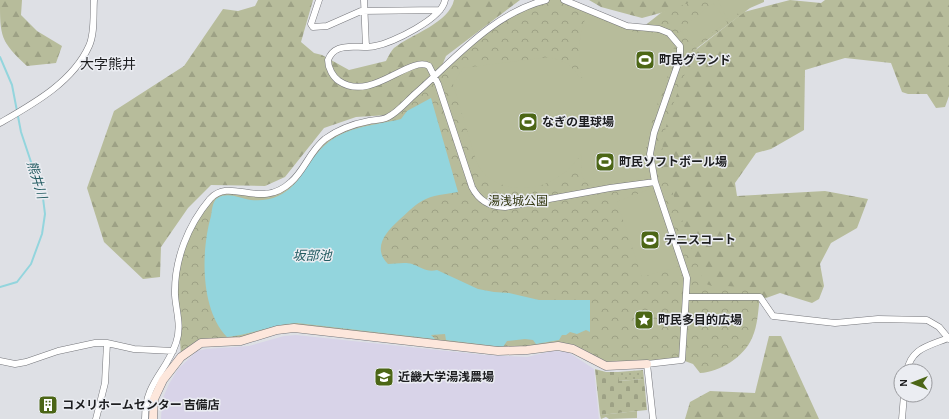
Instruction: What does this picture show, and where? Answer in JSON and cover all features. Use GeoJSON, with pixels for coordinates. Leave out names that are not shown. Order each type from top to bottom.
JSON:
{"type":"FeatureCollection","features":[{"type":"Feature","properties":{"kind":"street"},"geometry":{"type":"LineString","coordinates":[[0,123],[53,89],[74,70],[90,45],[93,31],[94,0]]}},
{"type":"Feature","properties":{"kind":"street"},"geometry":{"type":"LineString","coordinates":[[319,0],[311,27],[326,26],[364,11],[440,10]]}},
{"type":"Feature","properties":{"kind":"street"},"geometry":{"type":"LineString","coordinates":[[364,0],[366,47]]}},
{"type":"Feature","properties":{"kind":"street"},"geometry":{"type":"LineString","coordinates":[[445,0],[440,10],[431,20],[398,38],[380,45],[341,48],[333,52],[328,64],[335,78],[350,86],[364,86],[422,64],[429,66],[435,76],[472,187],[478,196],[488,204],[505,207],[610,188],[655,182]]}},
{"type":"Feature","properties":{"kind":"street"},"geometry":{"type":"LineString","coordinates":[[145,419],[145,408],[149,390],[173,351],[179,331],[175,294],[179,259],[187,235],[214,195],[225,190],[232,190],[258,196],[279,191],[292,182],[314,150],[326,139],[348,126],[389,117],[493,25],[520,9],[546,0]]}},
{"type":"Feature","properties":{"kind":"street"},"geometry":{"type":"LineString","coordinates":[[153,419],[153,404],[163,380],[187,351],[202,344],[241,341],[284,329],[324,331],[498,351],[527,350],[558,346],[573,349],[606,366],[647,364],[682,360],[687,297],[686,272],[651,167],[651,147],[679,62],[680,46],[674,36],[665,31],[627,26],[564,0]]}},
{"type":"Feature","properties":{"kind":"street"},"geometry":{"type":"LineString","coordinates":[[687,297],[760,297],[773,316],[822,322],[835,323],[878,319],[927,320],[939,327],[948,339],[916,351],[910,363]]}},
{"type":"Feature","properties":{"kind":"street"},"geometry":{"type":"LineString","coordinates":[[0,361],[15,364],[26,362],[65,349],[107,343],[134,349],[173,351]]}},
{"type":"Feature","properties":{"kind":"street"},"geometry":{"type":"LineString","coordinates":[[96,419],[105,383],[107,343]]}},
{"type":"Feature","properties":{"kind":"street"},"geometry":{"type":"LineString","coordinates":[[647,364],[653,419]]}},
{"type":"Feature","properties":{"kind":"street"},"geometry":{"type":"LineString","coordinates":[[902,419],[903,403]]}},
{"type":"Feature","properties":{"kind":"shaded area","name":"近畿大学湯浅農場"},"geometry":{"type":"Polygon","coordinates":[[[296,335],[485,355],[527,357],[552,351],[568,352],[594,369],[599,419],[161,419],[162,400],[169,384],[178,369],[197,351],[249,346],[284,336],[296,335]]]}},
{"type":"Feature","properties":{"kind":"green space"},"geometry":{"type":"Polygon","coordinates":[[[0,0],[22,0],[21,15],[37,31],[62,46],[56,63],[27,66],[11,50],[3,37],[1,30],[0,0]]]}},
{"type":"Feature","properties":{"kind":"green space"},"geometry":{"type":"Polygon","coordinates":[[[258,0],[313,0],[301,42],[314,53],[322,55],[349,70],[386,61],[394,48],[438,22],[451,8],[454,0],[520,0],[446,56],[432,90],[404,114],[356,117],[324,128],[285,177],[265,186],[211,185],[188,208],[161,247],[160,277],[143,279],[104,242],[87,188],[114,111],[184,66],[223,9],[238,11],[255,6],[258,0]]]}},
{"type":"Feature","properties":{"kind":"green space","name":"湯浅城公園"},"geometry":{"type":"Polygon","coordinates":[[[546,0],[564,0],[627,26],[643,27],[662,12],[697,0],[764,0],[764,2],[750,8],[697,48],[692,56],[667,122],[662,154],[663,165],[703,280],[706,284],[712,286],[744,288],[760,297],[757,323],[754,333],[748,345],[737,357],[715,370],[700,373],[693,364],[682,360],[612,367],[573,349],[527,350],[294,328],[252,338],[210,342],[181,357],[179,322],[176,308],[179,259],[196,220],[220,192],[252,195],[285,187],[309,156],[340,130],[385,119],[493,25],[546,0]]]}},
{"type":"Feature","properties":{"kind":"green space"},"geometry":{"type":"Polygon","coordinates":[[[589,0],[708,0],[642,18],[601,7],[589,0]]]}},
{"type":"Feature","properties":{"kind":"green space"},"geometry":{"type":"Polygon","coordinates":[[[718,0],[760,0],[761,2],[727,19],[718,0]]]}},
{"type":"Feature","properties":{"kind":"green space"},"geometry":{"type":"Polygon","coordinates":[[[790,0],[821,3],[825,0],[949,0],[949,96],[945,107],[936,108],[927,94],[908,94],[902,92],[891,63],[845,58],[805,70],[804,130],[771,149],[756,153],[735,183],[737,196],[825,191],[868,199],[857,228],[831,243],[820,264],[824,286],[819,299],[812,303],[780,293],[750,304],[700,286],[656,165],[658,137],[684,59],[744,12],[790,0]]]}},
{"type":"Feature","properties":{"kind":"green space"},"geometry":{"type":"Polygon","coordinates":[[[713,3],[727,22],[693,47],[680,30],[713,3]]]}},
{"type":"Feature","properties":{"kind":"green space"},"geometry":{"type":"Polygon","coordinates":[[[587,14],[634,32],[666,36],[673,44],[675,56],[654,113],[648,136],[646,148],[647,167],[644,178],[596,187],[590,185],[583,178],[582,174],[582,153],[565,172],[548,183],[524,188],[505,186],[496,182],[482,171],[477,163],[453,84],[463,68],[550,57],[569,64],[583,82],[579,47],[587,14]]]}},
{"type":"Feature","properties":{"kind":"green space","name":"テニスコート"},"geometry":{"type":"Polygon","coordinates":[[[653,188],[680,266],[642,277],[617,202],[653,188]]]}},
{"type":"Feature","properties":{"kind":"green space"},"geometry":{"type":"Polygon","coordinates":[[[769,336],[781,336],[819,419],[685,419],[690,402],[710,391],[755,393],[769,336]]]}},
{"type":"Feature","properties":{"kind":"green space"},"geometry":{"type":"Polygon","coordinates":[[[595,369],[606,372],[618,372],[619,381],[644,379],[647,410],[600,415],[595,369]]]}},
{"type":"Feature","properties":{"kind":"green space"},"geometry":{"type":"Polygon","coordinates":[[[643,370],[644,379],[618,381],[618,372],[643,370]]]}},
{"type":"Feature","properties":{"kind":"green space"},"geometry":{"type":"Polygon","coordinates":[[[637,411],[637,418],[609,419],[606,417],[601,419],[600,415],[637,411]]]}},
{"type":"Feature","properties":{"kind":"water","name":"坂部池"},"geometry":{"type":"Polygon","coordinates":[[[431,98],[458,192],[430,197],[410,210],[393,225],[385,235],[381,246],[383,258],[388,264],[409,263],[427,270],[437,270],[478,289],[509,293],[539,300],[590,300],[590,332],[586,330],[577,334],[570,332],[566,335],[562,335],[559,340],[536,344],[533,340],[525,339],[507,341],[503,347],[446,340],[445,334],[431,335],[435,339],[297,323],[279,325],[227,337],[218,325],[212,311],[207,296],[205,279],[205,246],[212,208],[216,199],[229,195],[251,200],[261,200],[278,196],[293,186],[313,158],[333,139],[351,130],[401,119],[407,111],[431,98]]]}},
{"type":"Feature","properties":{"kind":"waterway","name":"熊井川"},"geometry":{"type":"LineString","coordinates":[[0,57],[12,85],[21,132],[43,198],[45,214],[42,234],[31,264],[17,282],[0,287]]}},
{"type":"Feature","properties":{"kind":"place","name":"町民グランド"},"geometry":{"type":"Point","coordinates":[645,60]}},
{"type":"Feature","properties":{"kind":"place","name":"なぎの里球場"},"geometry":{"type":"Point","coordinates":[528,122]}},
{"type":"Feature","properties":{"kind":"place","name":"町民ソフトボール場"},"geometry":{"type":"Point","coordinates":[605,162]}},
{"type":"Feature","properties":{"kind":"place","name":"テニスコート"},"geometry":{"type":"Point","coordinates":[650,240]}},
{"type":"Feature","properties":{"kind":"place","name":"町民多目的広場"},"geometry":{"type":"Point","coordinates":[644,320]}},
{"type":"Feature","properties":{"kind":"place","name":"近畿大学湯浅農場"},"geometry":{"type":"Point","coordinates":[384,377]}},
{"type":"Feature","properties":{"kind":"place","name":"コメリホームセンター 吉備店"},"geometry":{"type":"Point","coordinates":[48,405]}},
{"type":"Feature","properties":{"kind":"district","name":"大字熊井"},"geometry":{"type":"Point","coordinates":[108,65]}}]}
